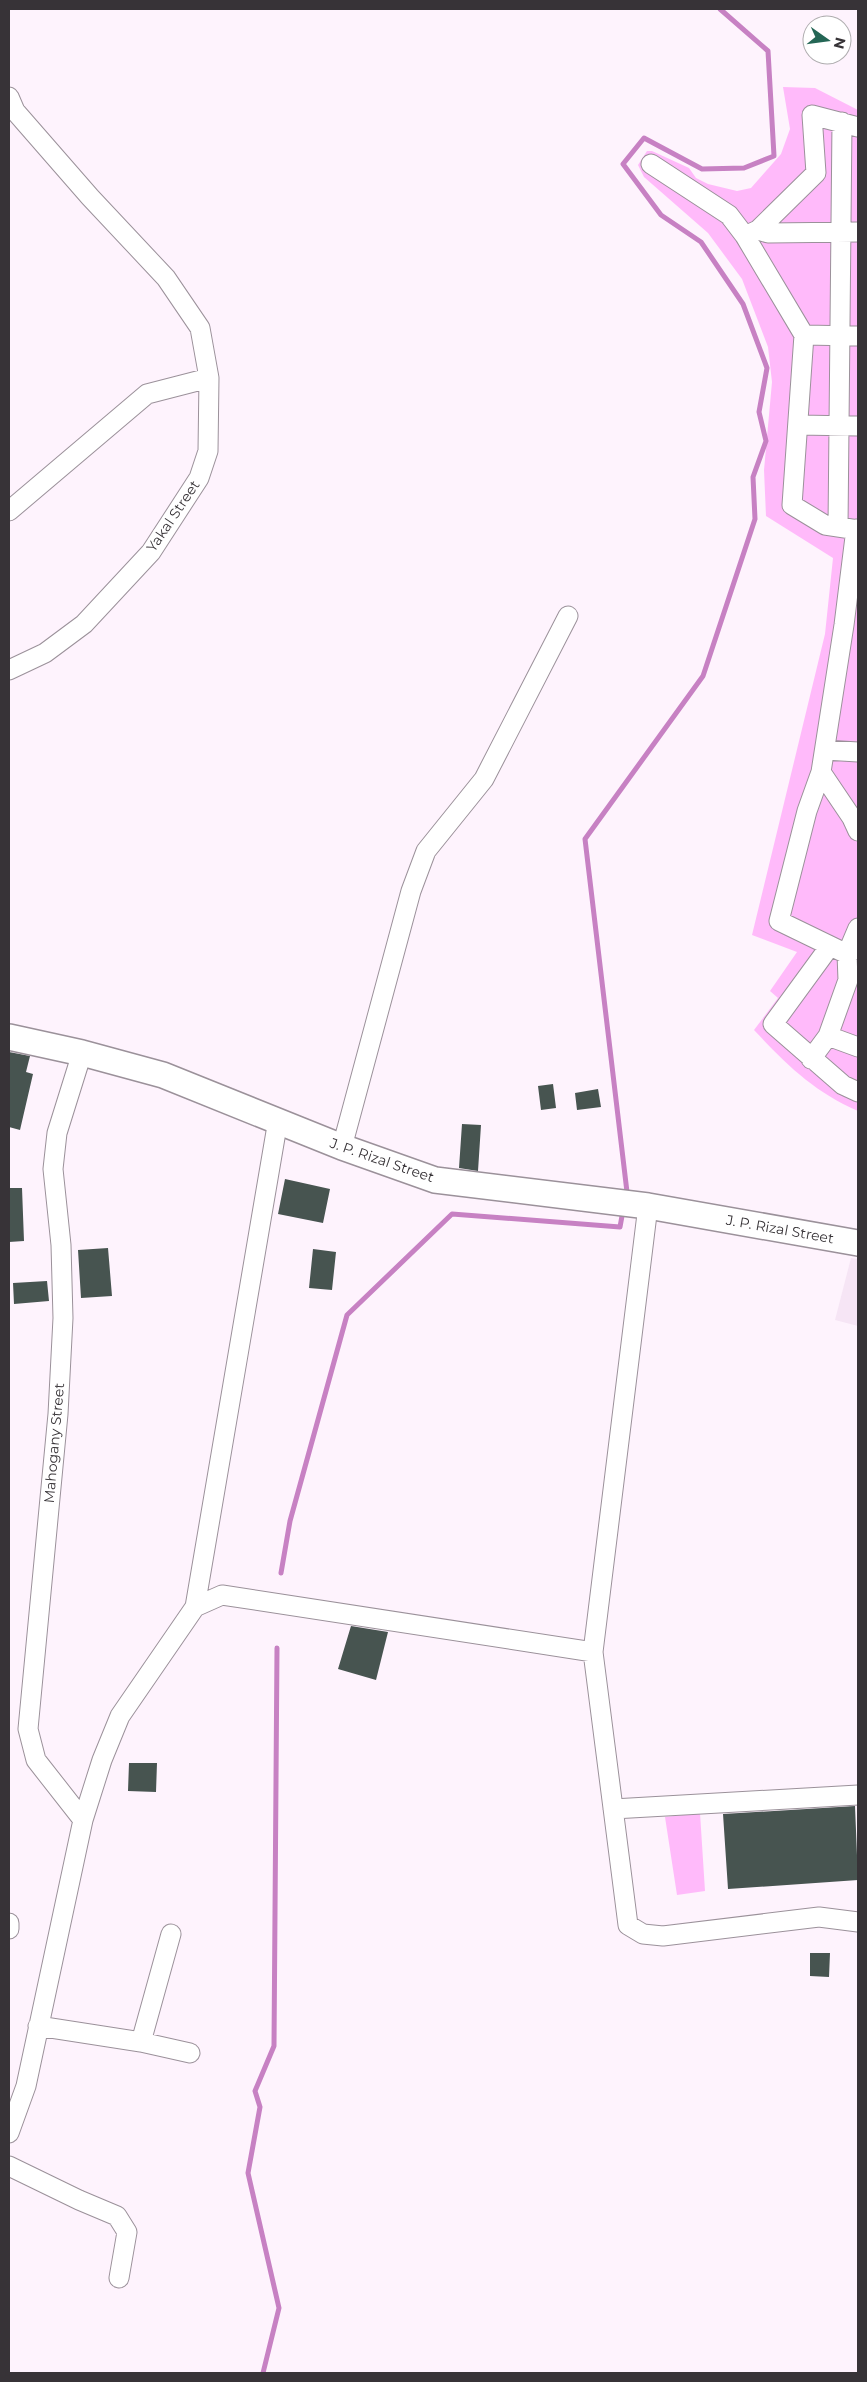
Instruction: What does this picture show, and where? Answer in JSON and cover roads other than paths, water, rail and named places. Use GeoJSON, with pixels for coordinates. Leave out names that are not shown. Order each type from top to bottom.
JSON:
{"type":"FeatureCollection","features":[{"type":"Feature","properties":{"kind":"main road","name":"J. P. Rizal Street"},"geometry":{"type":"LineString","coordinates":[[9,1037],[82,1053],[163,1076],[278,1120],[342,1147],[435,1180],[648,1206],[858,1243]]}},
{"type":"Feature","properties":{"kind":"street","name":"Yakal Street"},"geometry":{"type":"LineString","coordinates":[[9,97],[22,118],[90,197],[166,278],[200,328],[209,378],[208,451],[200,478],[151,552],[84,624],[45,652],[9,670]]}},
{"type":"Feature","properties":{"kind":"street"},"geometry":{"type":"LineString","coordinates":[[751,233],[816,173],[812,115],[850,124],[849,426],[851,627],[821,772],[807,811],[779,921],[830,946],[853,951]]}},
{"type":"Feature","properties":{"kind":"street"},"geometry":{"type":"LineString","coordinates":[[651,164],[729,215],[751,233],[804,335],[792,505],[825,525],[851,529]]}},
{"type":"Feature","properties":{"kind":"street"},"geometry":{"type":"LineString","coordinates":[[751,233],[850,232]]}},
{"type":"Feature","properties":{"kind":"street"},"geometry":{"type":"LineString","coordinates":[[804,335],[849,335]]}},
{"type":"Feature","properties":{"kind":"street"},"geometry":{"type":"LineString","coordinates":[[9,511],[147,394],[209,378]]}},
{"type":"Feature","properties":{"kind":"street"},"geometry":{"type":"LineString","coordinates":[[798,425],[849,426]]}},
{"type":"Feature","properties":{"kind":"street"},"geometry":{"type":"LineString","coordinates":[[342,1147],[411,891],[426,851],[484,779],[568,616]]}},
{"type":"Feature","properties":{"kind":"street"},"geometry":{"type":"LineString","coordinates":[[825,750],[858,752]]}},
{"type":"Feature","properties":{"kind":"street"},"geometry":{"type":"LineString","coordinates":[[821,772],[852,818],[858,831]]}},
{"type":"Feature","properties":{"kind":"street"},"geometry":{"type":"LineString","coordinates":[[811,1059],[828,1036],[853,981],[853,951],[858,928]]}},
{"type":"Feature","properties":{"kind":"street"},"geometry":{"type":"LineString","coordinates":[[830,946],[773,1024],[811,1059],[844,1085],[858,1092]]}},
{"type":"Feature","properties":{"kind":"street"},"geometry":{"type":"LineString","coordinates":[[828,1036],[858,1047]]}},
{"type":"Feature","properties":{"kind":"street","name":"Mahogany Street"},"geometry":{"type":"LineString","coordinates":[[82,1053],[57,1133],[53,1169],[61,1245],[63,1318],[58,1414],[28,1729],[36,1760],[83,1820]]}},
{"type":"Feature","properties":{"kind":"street"},"geometry":{"type":"LineString","coordinates":[[9,2133],[26,2086],[83,1820],[102,1760],[120,1716],[195,1607],[278,1120]]}},
{"type":"Feature","properties":{"kind":"street"},"geometry":{"type":"LineString","coordinates":[[648,1206],[593,1652],[628,1925],[643,1934],[663,1936],[819,1917],[858,1922]]}},
{"type":"Feature","properties":{"kind":"street"},"geometry":{"type":"LineString","coordinates":[[195,1607],[222,1595],[593,1652]]}},
{"type":"Feature","properties":{"kind":"street"},"geometry":{"type":"LineString","coordinates":[[613,1810],[858,1795]]}},
{"type":"Feature","properties":{"kind":"street"},"geometry":{"type":"LineString","coordinates":[[9,1923],[9,1929]]}},
{"type":"Feature","properties":{"kind":"street"},"geometry":{"type":"LineString","coordinates":[[141,2042],[170,1934]]}},
{"type":"Feature","properties":{"kind":"street"},"geometry":{"type":"LineString","coordinates":[[38,2026],[141,2042],[190,2053]]}},
{"type":"Feature","properties":{"kind":"street"},"geometry":{"type":"LineString","coordinates":[[9,2166],[117,2216],[127,2232],[119,2278]]}},
{"type":"Feature","properties":{"kind":"waterway"},"geometry":{"type":"LineString","coordinates":[[627,1192],[585,839],[703,676],[755,519],[753,477],[766,441],[759,412],[767,368],[743,304],[701,242],[661,215],[623,164],[644,138],[702,169],[744,168],[774,156],[768,51],[720,9]]}},
{"type":"Feature","properties":{"kind":"waterway"},"geometry":{"type":"LineString","coordinates":[[281,1573],[290,1521],[347,1315],[452,1214],[620,1227],[622,1216]]}},
{"type":"Feature","properties":{"kind":"waterway"},"geometry":{"type":"LineString","coordinates":[[263,2373],[279,2308],[248,2173],[260,2107],[255,2091],[274,2046],[277,1648]]}}]}
